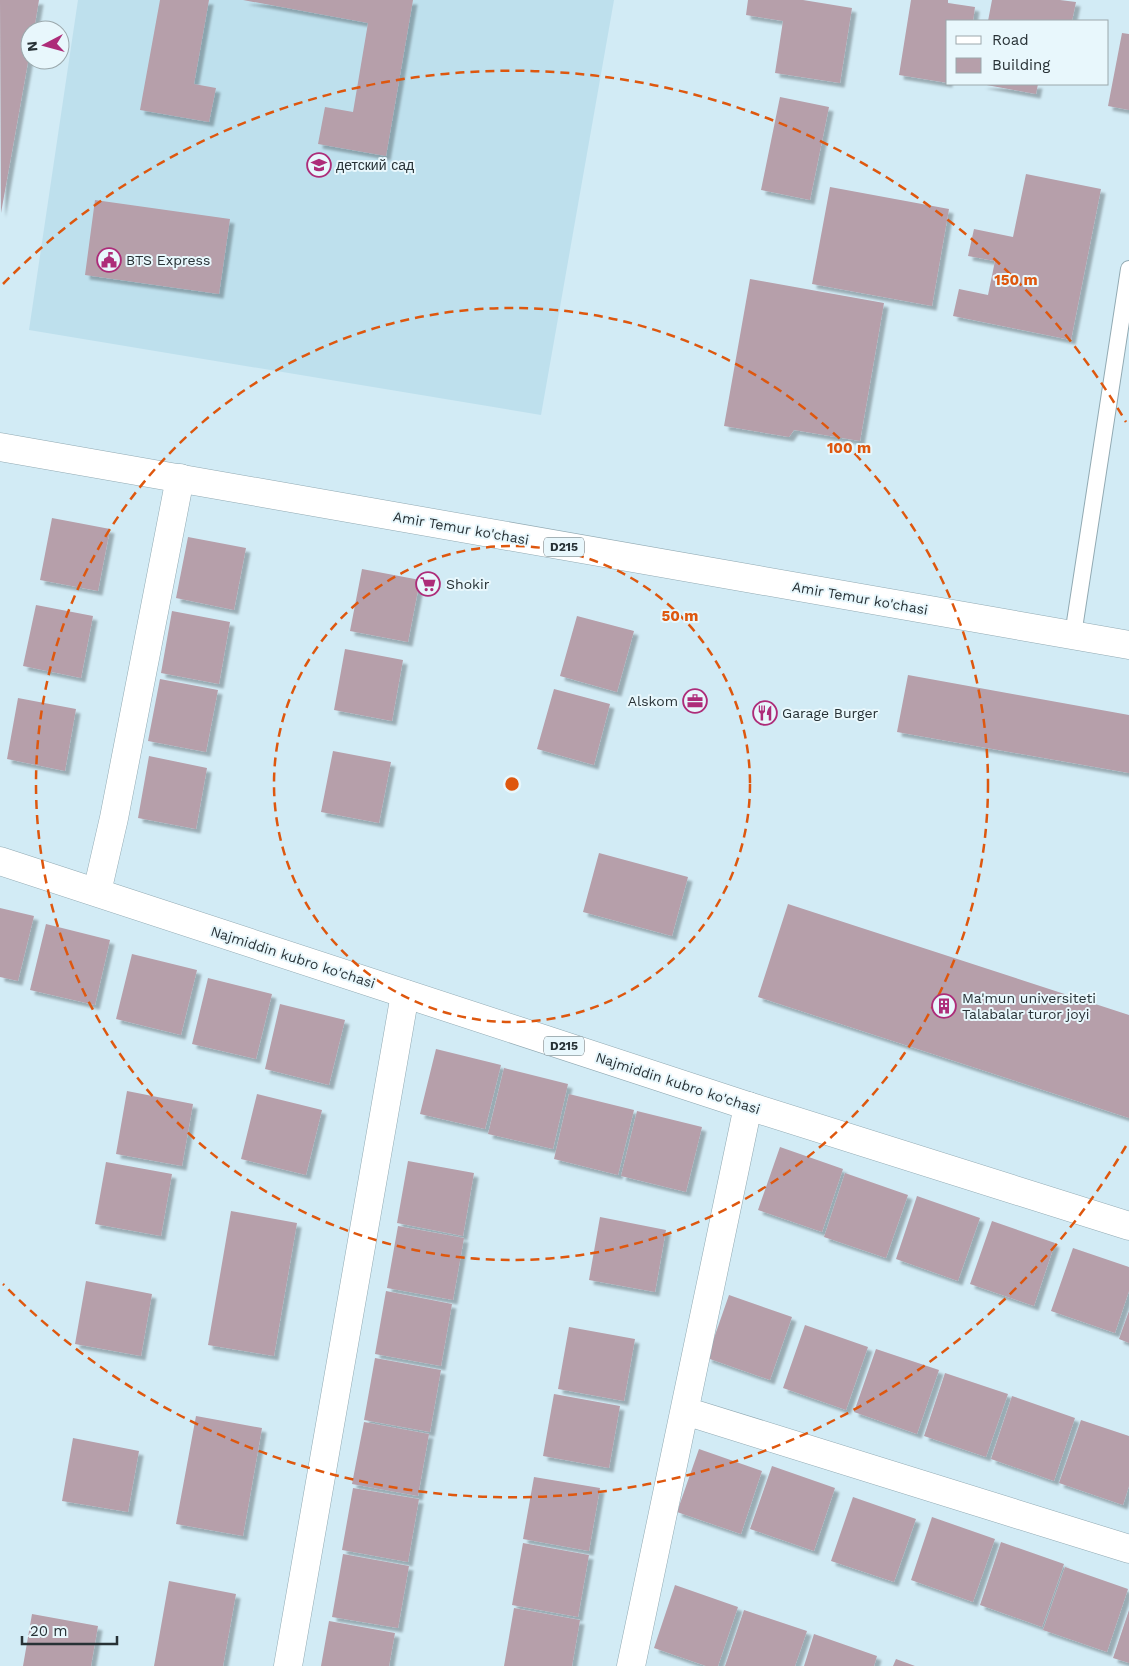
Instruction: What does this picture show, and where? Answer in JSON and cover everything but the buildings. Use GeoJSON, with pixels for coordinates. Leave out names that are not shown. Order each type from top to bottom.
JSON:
{"type":"FeatureCollection","features":[{"type":"Feature","properties":{"kind":"main road","name":"Amir Temur ko'chasi"},"geometry":{"type":"LineString","coordinates":[[0,447],[1129,645]]}},
{"type":"Feature","properties":{"kind":"main road"},"geometry":{"type":"LineString","coordinates":[[96,892],[114,818],[180,478]]}},
{"type":"Feature","properties":{"kind":"main road","name":"Najmiddin kubro ko'chasi"},"geometry":{"type":"LineString","coordinates":[[0,861],[748,1106],[1129,1226]]}},
{"type":"Feature","properties":{"kind":"main road"},"geometry":{"type":"LineString","coordinates":[[288,1666],[405,994]]}},
{"type":"Feature","properties":{"kind":"main road"},"geometry":{"type":"LineString","coordinates":[[631,1666],[748,1106]]}},
{"type":"Feature","properties":{"kind":"main road"},"geometry":{"type":"LineString","coordinates":[[685,1411],[1129,1549]]}},
{"type":"Feature","properties":{"kind":"lane"},"geometry":{"type":"LineString","coordinates":[[1073,635],[1129,269]]}},
{"type":"Feature","properties":{"kind":"shaded area","name":"детский сад"},"geometry":{"type":"Polygon","coordinates":[[[78,0],[614,0],[541,415],[29,330],[68,70],[70,70],[70,54],[78,0]]]}},
{"type":"Feature","properties":{"kind":"place","name":"детский сад"},"geometry":{"type":"Point","coordinates":[319,165]}},
{"type":"Feature","properties":{"kind":"place","name":"BTS Express"},"geometry":{"type":"Point","coordinates":[109,260]}},
{"type":"Feature","properties":{"kind":"place","name":"Shokir"},"geometry":{"type":"Point","coordinates":[428,584]}},
{"type":"Feature","properties":{"kind":"place","name":"Alskom"},"geometry":{"type":"Point","coordinates":[695,701]}},
{"type":"Feature","properties":{"kind":"place","name":"Garage Burger"},"geometry":{"type":"Point","coordinates":[765,713]}},
{"type":"Feature","properties":{"kind":"place","name":"Ma'mun universiteti Talabalar turor joyi"},"geometry":{"type":"Point","coordinates":[944,1006]}}]}
